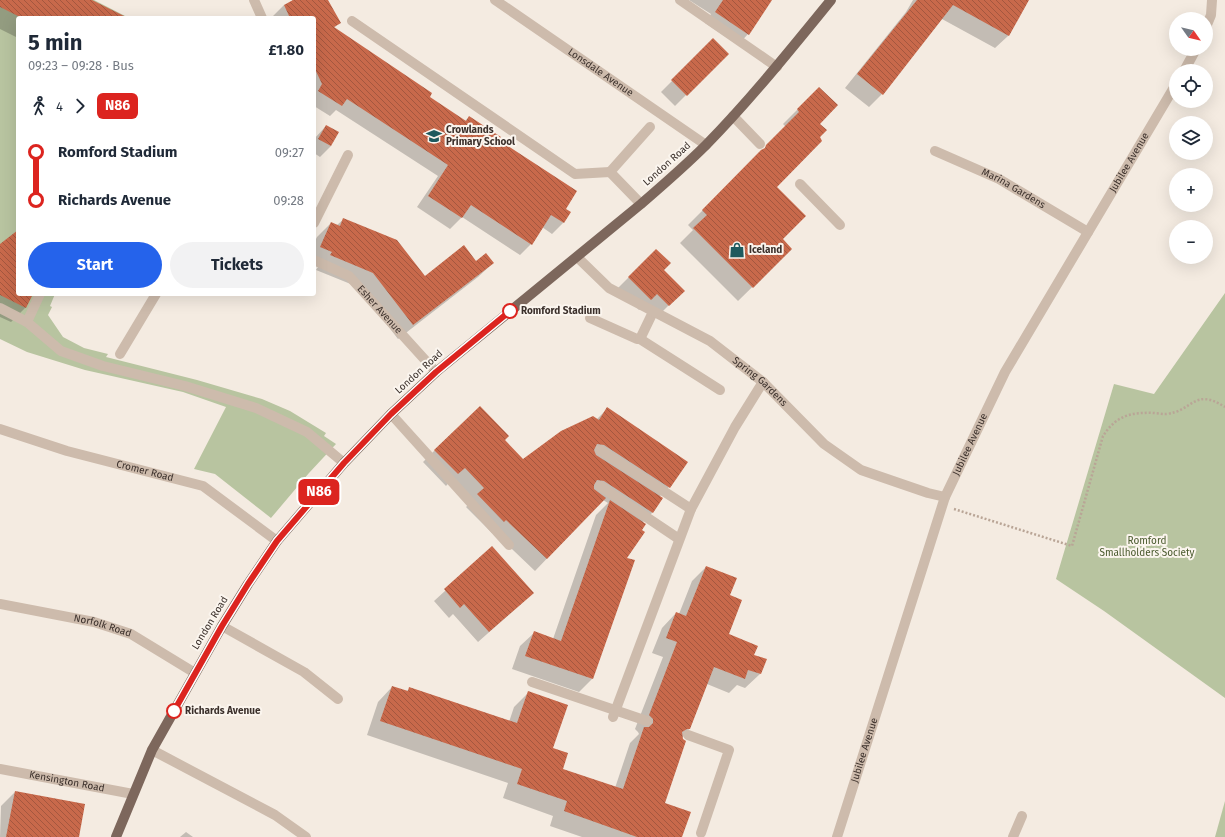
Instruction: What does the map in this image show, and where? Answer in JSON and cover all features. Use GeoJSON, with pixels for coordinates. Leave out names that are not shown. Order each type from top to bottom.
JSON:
{"type":"FeatureCollection","features":[{"type":"Feature","properties":{"kind":"main road","name":"London Road"},"geometry":{"type":"LineString","coordinates":[[116,837],[152,750],[222,626],[277,541],[344,463],[391,414],[436,372],[641,204],[706,144],[777,67],[831,0]]}},
{"type":"Feature","properties":{"kind":"street"},"geometry":{"type":"LineString","coordinates":[[254,0],[261,16]]}},
{"type":"Feature","properties":{"kind":"street","name":"Lonsdale Avenue"},"geometry":{"type":"LineString","coordinates":[[495,0],[706,144]]}},
{"type":"Feature","properties":{"kind":"street"},"geometry":{"type":"LineString","coordinates":[[680,0],[777,67]]}},
{"type":"Feature","properties":{"kind":"street"},"geometry":{"type":"LineString","coordinates":[[1211,12],[1212,0]]}},
{"type":"Feature","properties":{"kind":"street"},"geometry":{"type":"LineString","coordinates":[[352,21],[575,174],[610,172],[650,127]]}},
{"type":"Feature","properties":{"kind":"street","name":"Jubilee Avenue"},"geometry":{"type":"LineString","coordinates":[[837,837],[944,502],[1005,372],[1169,96]]}},
{"type":"Feature","properties":{"kind":"street"},"geometry":{"type":"LineString","coordinates":[[733,116],[760,144]]}},
{"type":"Feature","properties":{"kind":"street","name":"Marina Gardens"},"geometry":{"type":"LineString","coordinates":[[935,151],[999,179],[1088,232]]}},
{"type":"Feature","properties":{"kind":"street"},"geometry":{"type":"LineString","coordinates":[[316,219],[348,155]]}},
{"type":"Feature","properties":{"kind":"street"},"geometry":{"type":"LineString","coordinates":[[610,172],[641,204]]}},
{"type":"Feature","properties":{"kind":"street"},"geometry":{"type":"LineString","coordinates":[[800,184],[840,225]]}},
{"type":"Feature","properties":{"kind":"street","name":"Spring Gardens"},"geometry":{"type":"LineString","coordinates":[[577,257],[609,288],[710,341],[763,382],[824,444],[861,470],[928,493],[944,502]]}},
{"type":"Feature","properties":{"kind":"street","name":"Esher Avenue"},"geometry":{"type":"LineString","coordinates":[[316,261],[349,276],[436,372]]}},
{"type":"Feature","properties":{"kind":"street"},"geometry":{"type":"LineString","coordinates":[[27,322],[39,296]]}},
{"type":"Feature","properties":{"kind":"street"},"geometry":{"type":"LineString","coordinates":[[120,354],[155,296]]}},
{"type":"Feature","properties":{"kind":"street"},"geometry":{"type":"LineString","coordinates":[[0,308],[27,322],[61,351],[103,366],[185,386],[256,408],[307,432],[344,463]]}},
{"type":"Feature","properties":{"kind":"street"},"geometry":{"type":"LineString","coordinates":[[640,340],[653,312]]}},
{"type":"Feature","properties":{"kind":"street"},"geometry":{"type":"LineString","coordinates":[[590,318],[637,340],[640,340],[720,390]]}},
{"type":"Feature","properties":{"kind":"street"},"geometry":{"type":"LineString","coordinates":[[614,713],[691,509],[734,427],[763,382]]}},
{"type":"Feature","properties":{"kind":"street"},"geometry":{"type":"LineString","coordinates":[[391,414],[510,545]]}},
{"type":"Feature","properties":{"kind":"street","name":"Cromer Road"},"geometry":{"type":"LineString","coordinates":[[0,429],[67,451],[203,486],[277,541]]}},
{"type":"Feature","properties":{"kind":"street"},"geometry":{"type":"LineString","coordinates":[[600,450],[691,509]]}},
{"type":"Feature","properties":{"kind":"street"},"geometry":{"type":"LineString","coordinates":[[600,486],[679,539]]}},
{"type":"Feature","properties":{"kind":"street","name":"Norfolk Road"},"geometry":{"type":"LineString","coordinates":[[0,604],[94,622],[131,634],[195,673]]}},
{"type":"Feature","properties":{"kind":"street"},"geometry":{"type":"LineString","coordinates":[[222,626],[304,672],[338,699]]}},
{"type":"Feature","properties":{"kind":"street"},"geometry":{"type":"LineString","coordinates":[[532,682],[614,713],[647,721]]}},
{"type":"Feature","properties":{"kind":"street"},"geometry":{"type":"LineString","coordinates":[[688,735],[729,750],[700,833]]}},
{"type":"Feature","properties":{"kind":"street"},"geometry":{"type":"LineString","coordinates":[[152,750],[276,815],[306,837]]}},
{"type":"Feature","properties":{"kind":"street","name":"Kensington Road"},"geometry":{"type":"LineString","coordinates":[[0,769],[133,794]]}},
{"type":"Feature","properties":{"kind":"street"},"geometry":{"type":"LineString","coordinates":[[1013,837],[1022,816]]}},
{"type":"Feature","properties":{"kind":"path"},"geometry":{"type":"LineString","coordinates":[[944,502],[967,513],[1072,546],[1103,436],[1112,424],[1128,415],[1144,412],[1166,414],[1182,409],[1201,398],[1214,400],[1225,407]]}},
{"type":"Feature","properties":{"kind":"green space"},"geometry":{"type":"Polygon","coordinates":[[[0,0],[94,0],[125,16],[16,16],[16,296],[54,296],[50,306],[52,307],[48,315],[63,337],[84,348],[108,354],[106,357],[197,380],[262,399],[290,411],[326,433],[324,436],[336,444],[271,518],[215,474],[194,469],[226,407],[183,392],[85,370],[27,352],[0,339],[0,0]]]}},
{"type":"Feature","properties":{"kind":"green space","name":"Romford Smallholders Society"},"geometry":{"type":"Polygon","coordinates":[[[1225,293],[1225,698],[1104,611],[1056,579],[1114,384],[1154,394],[1225,293]]]}},
{"type":"Feature","properties":{"kind":"green space"},"geometry":{"type":"Polygon","coordinates":[[[1225,801],[1225,837],[1215,837],[1225,801]]]}},
{"type":"Feature","properties":{"kind":"building"},"geometry":{"type":"Polygon","coordinates":[[[0,0],[92,0],[124,16],[18,16],[0,7],[0,0]]]}},
{"type":"Feature","properties":{"kind":"building"},"geometry":{"type":"Polygon","coordinates":[[[293,0],[328,0],[341,23],[334,27],[432,93],[430,97],[466,121],[469,116],[501,137],[499,140],[577,191],[566,209],[571,212],[564,223],[551,215],[532,245],[471,205],[462,218],[428,196],[448,165],[347,99],[342,106],[318,91],[322,84],[316,71],[316,16],[289,16],[284,5],[293,0]]]}},
{"type":"Feature","properties":{"kind":"building"},"geometry":{"type":"Polygon","coordinates":[[[723,0],[772,0],[749,35],[715,12],[723,0]]]}},
{"type":"Feature","properties":{"kind":"building"},"geometry":{"type":"Polygon","coordinates":[[[917,0],[1029,0],[1009,36],[953,5],[883,95],[857,74],[917,0]]]}},
{"type":"Feature","properties":{"kind":"building"},"geometry":{"type":"Polygon","coordinates":[[[713,38],[729,54],[687,96],[671,80],[713,38]]]}},
{"type":"Feature","properties":{"kind":"building"},"geometry":{"type":"Polygon","coordinates":[[[819,87],[838,105],[820,124],[827,130],[820,137],[822,141],[777,187],[806,216],[783,239],[792,249],[753,288],[693,228],[707,215],[702,210],[761,150],[765,148],[766,145],[799,112],[797,109],[819,87]]]}},
{"type":"Feature","properties":{"kind":"building"},"geometry":{"type":"Polygon","coordinates":[[[326,125],[339,132],[331,146],[318,139],[326,125]]]}},
{"type":"Feature","properties":{"kind":"building"},"geometry":{"type":"Polygon","coordinates":[[[343,218],[397,240],[425,276],[464,245],[476,261],[486,253],[494,263],[413,325],[373,273],[330,255],[332,252],[320,247],[331,222],[340,226],[343,218]]]}},
{"type":"Feature","properties":{"kind":"building"},"geometry":{"type":"Polygon","coordinates":[[[16,232],[16,296],[32,296],[26,308],[0,295],[0,244],[16,232]]]}},
{"type":"Feature","properties":{"kind":"building"},"geometry":{"type":"Polygon","coordinates":[[[656,249],[671,263],[664,270],[685,291],[669,306],[657,294],[651,300],[628,277],[656,249]]]}},
{"type":"Feature","properties":{"kind":"building"},"geometry":{"type":"Polygon","coordinates":[[[480,406],[509,436],[505,440],[523,459],[561,431],[593,416],[599,420],[607,407],[688,462],[670,488],[604,445],[597,444],[594,450],[596,455],[663,498],[653,513],[604,481],[597,480],[594,485],[594,489],[606,498],[547,559],[506,520],[504,522],[477,494],[484,488],[465,468],[458,474],[434,450],[480,406]]]}},
{"type":"Feature","properties":{"kind":"building"},"geometry":{"type":"Polygon","coordinates":[[[610,500],[646,524],[642,530],[645,532],[627,558],[635,560],[593,679],[525,656],[534,631],[561,641],[610,500]]]}},
{"type":"Feature","properties":{"kind":"building"},"geometry":{"type":"Polygon","coordinates":[[[492,546],[534,593],[489,632],[464,604],[460,608],[444,589],[492,546]]]}},
{"type":"Feature","properties":{"kind":"building"},"geometry":{"type":"Polygon","coordinates":[[[706,566],[737,578],[730,595],[742,600],[729,634],[758,646],[754,655],[767,659],[761,674],[748,670],[745,679],[714,667],[690,729],[682,732],[683,739],[686,741],[665,803],[691,812],[682,837],[637,837],[564,811],[567,801],[517,784],[522,769],[380,721],[392,686],[408,691],[409,687],[517,723],[528,691],[568,705],[553,748],[568,753],[563,769],[623,789],[644,727],[649,727],[653,723],[653,719],[649,715],[677,642],[666,638],[676,612],[686,616],[706,566]]]}},
{"type":"Feature","properties":{"kind":"building"},"geometry":{"type":"Polygon","coordinates":[[[15,791],[85,804],[79,837],[6,837],[15,791]]]}},
{"type":"Feature","properties":{"kind":"bus line","name":"N86"},"geometry":{"type":"LineString","coordinates":[[174,711],[222,626],[277,541],[344,463],[391,414],[436,372],[510,311]]}},
{"type":"Feature","properties":{"kind":"place","name":"Crowlands Primary School"},"geometry":{"type":"Point","coordinates":[434,136]}},
{"type":"Feature","properties":{"kind":"place","name":"Iceland"},"geometry":{"type":"Point","coordinates":[737,250]}},
{"type":"Feature","properties":{"kind":"place","name":"Romford Stadium"},"geometry":{"type":"Point","coordinates":[510,311]}},
{"type":"Feature","properties":{"kind":"place","name":"Richards Avenue"},"geometry":{"type":"Point","coordinates":[174,711]}}]}
